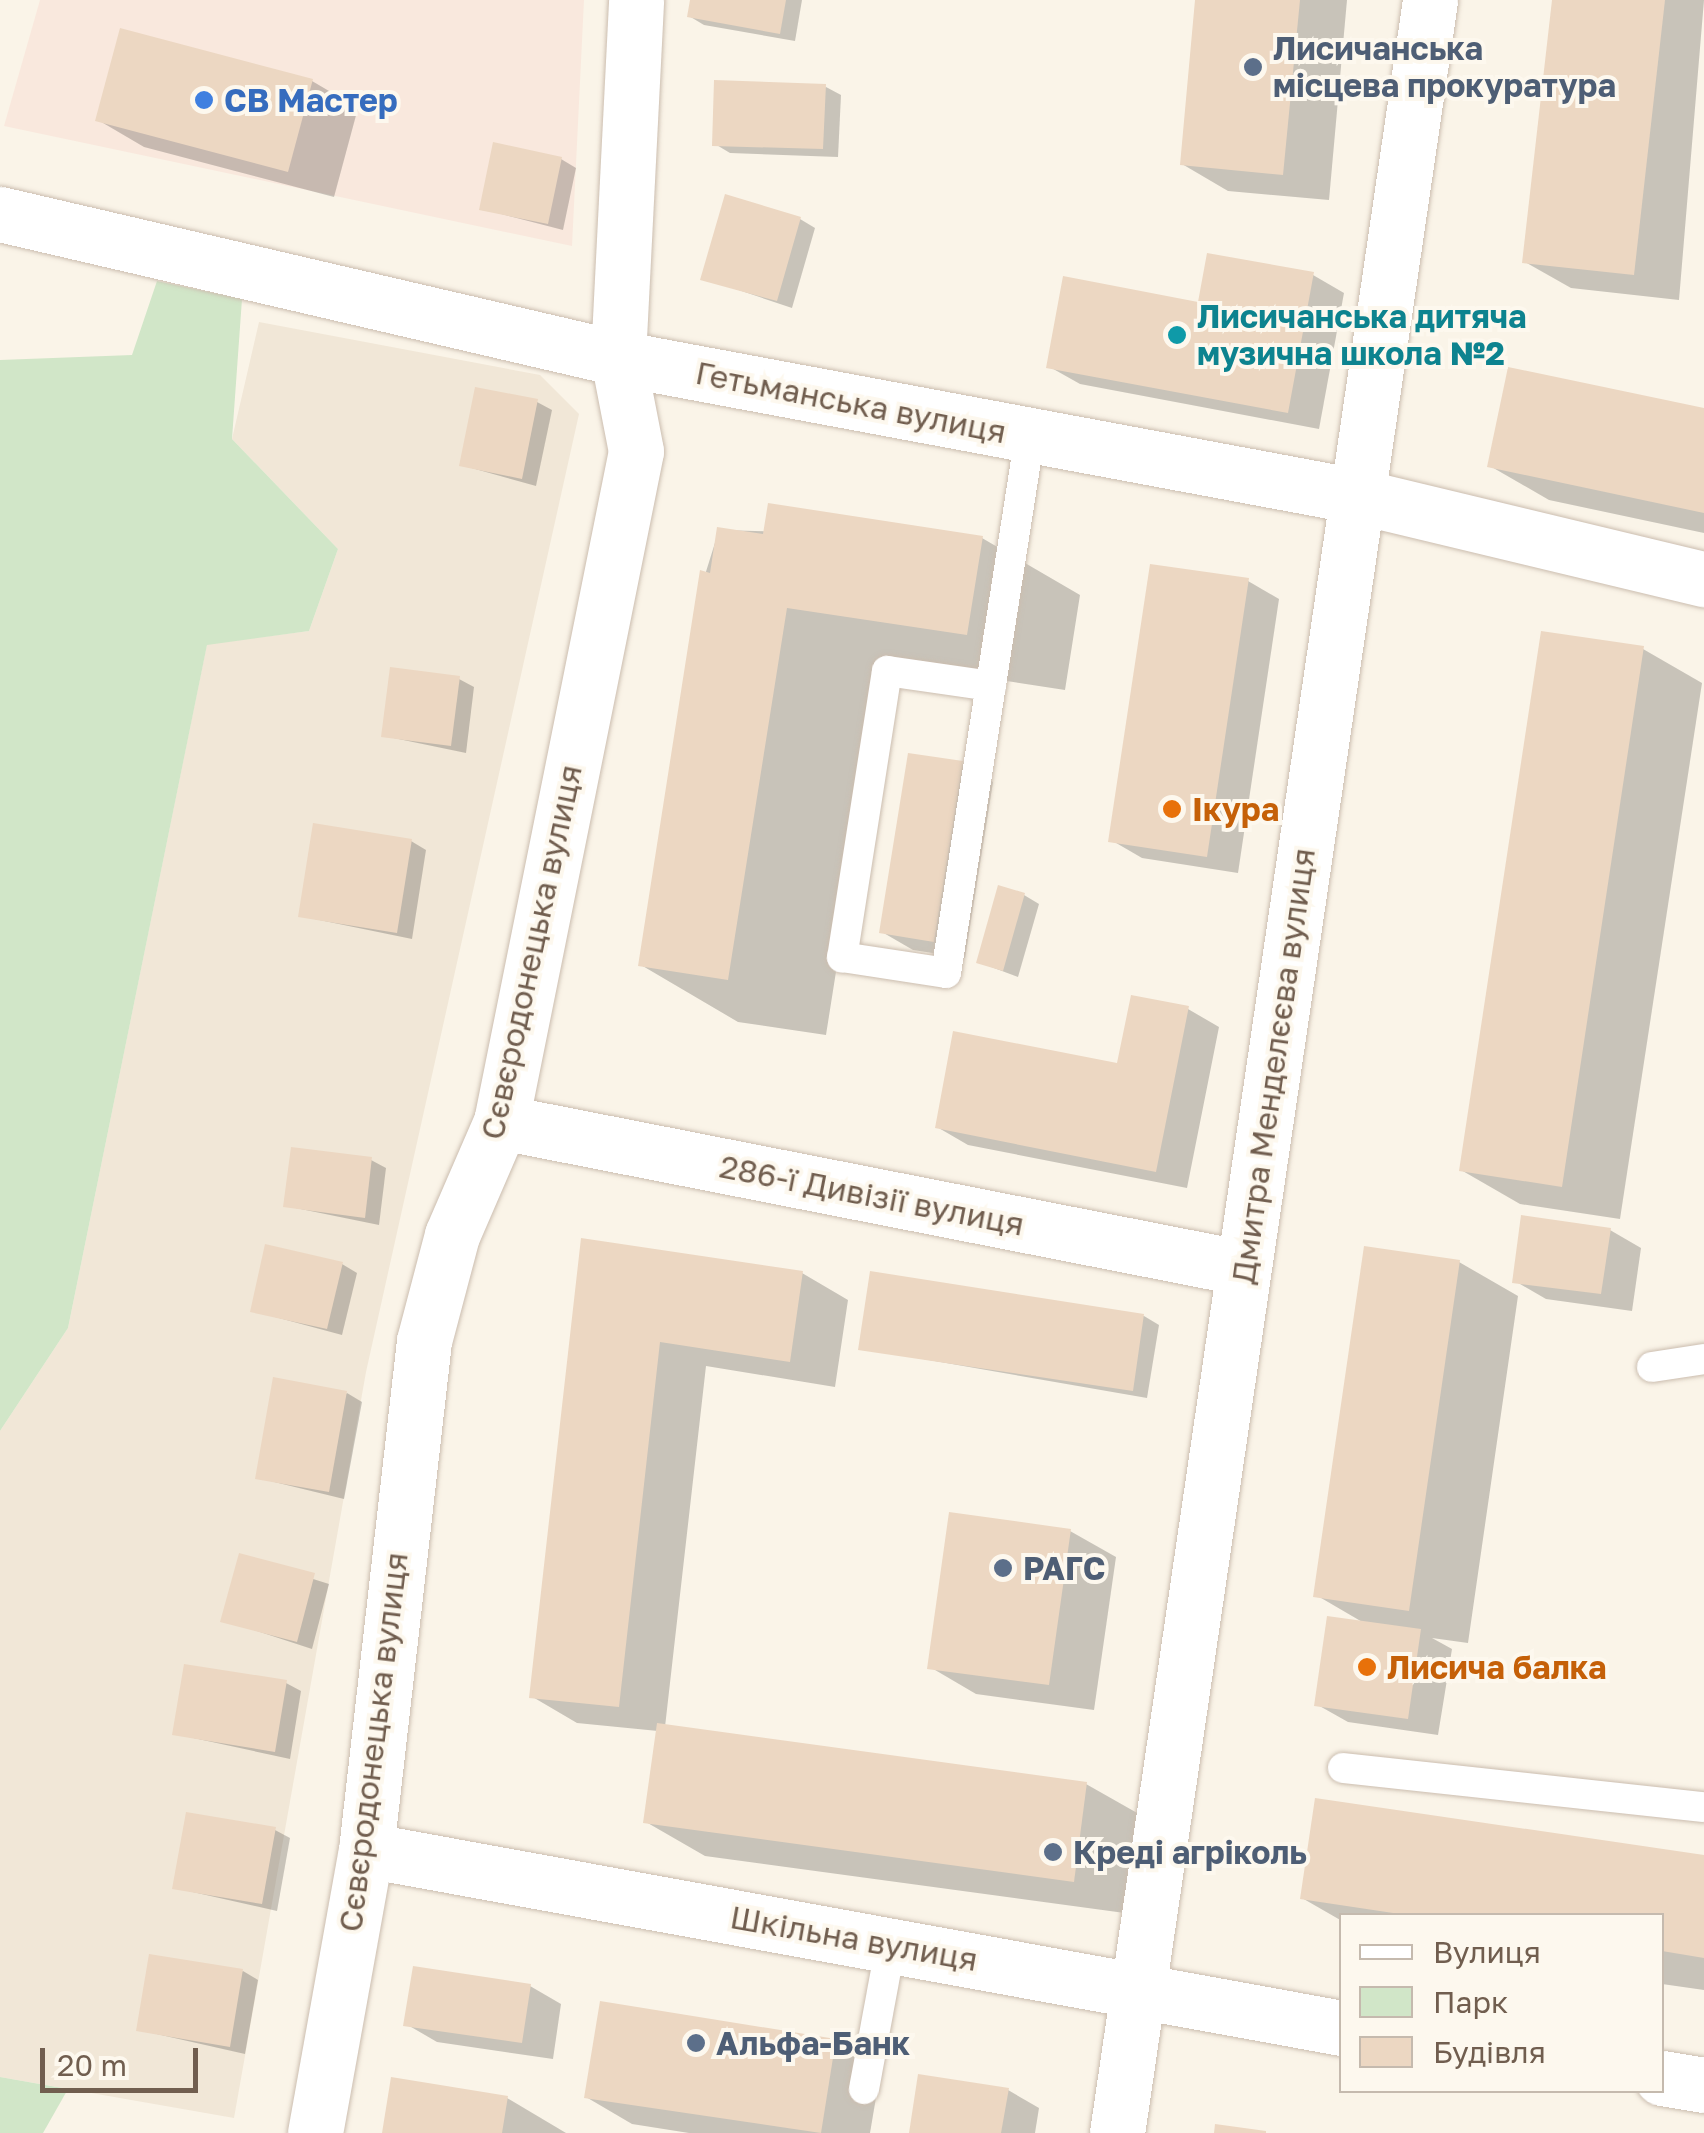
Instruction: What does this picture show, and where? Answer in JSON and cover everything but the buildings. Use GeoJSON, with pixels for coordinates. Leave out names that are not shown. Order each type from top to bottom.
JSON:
{"type":"FeatureCollection","features":[{"type":"Feature","properties":{"kind":"street","name":"Сєвєродонецька вулиця"},"geometry":{"type":"LineString","coordinates":[[315,2133],[366,1850],[424,1341],[452,1235],[501,1122],[636,450],[618,358],[636,0]]}},
{"type":"Feature","properties":{"kind":"street","name":"Дмитра Менделєєва вулиця"},"geometry":{"type":"LineString","coordinates":[[1117,2133],[1430,0]]}},
{"type":"Feature","properties":{"kind":"street","name":"Гетьманська вулиця"},"geometry":{"type":"LineString","coordinates":[[0,214],[618,358],[1357,496],[1704,580]]}},
{"type":"Feature","properties":{"kind":"street","name":"286-ї Дивізії вулиця"},"geometry":{"type":"LineString","coordinates":[[501,1122],[1244,1268]]}},
{"type":"Feature","properties":{"kind":"street","name":"Шкільна вулиця"},"geometry":{"type":"LineString","coordinates":[[366,1850],[1339,2027]]}},
{"type":"Feature","properties":{"kind":"street"},"geometry":{"type":"LineString","coordinates":[[1664,2078],[1704,2085]]}},
{"type":"Feature","properties":{"kind":"lane"},"geometry":{"type":"LineString","coordinates":[[991,686],[887,671],[842,957],[946,973],[991,686],[1030,435]]}},
{"type":"Feature","properties":{"kind":"lane"},"geometry":{"type":"LineString","coordinates":[[1652,1366],[1704,1359]]}},
{"type":"Feature","properties":{"kind":"lane"},"geometry":{"type":"LineString","coordinates":[[1343,1768],[1704,1807]]}},
{"type":"Feature","properties":{"kind":"lane"},"geometry":{"type":"LineString","coordinates":[[864,2088],[891,1944]]}},
{"type":"Feature","properties":{"kind":"shaded area"},"geometry":{"type":"Polygon","coordinates":[[[40,0],[584,0],[572,246],[4,126],[40,0]]]}},
{"type":"Feature","properties":{"kind":"shaded area"},"geometry":{"type":"Polygon","coordinates":[[[259,322],[540,375],[579,414],[366,1372],[234,2118],[0,2077],[0,1431],[68,1328],[207,644],[309,631],[338,549],[232,439],[259,322]]]}},
{"type":"Feature","properties":{"kind":"green space"},"geometry":{"type":"Polygon","coordinates":[[[157,281],[242,299],[232,439],[338,549],[309,631],[207,645],[68,1328],[0,1431],[0,360],[132,355],[157,281]]]}},
{"type":"Feature","properties":{"kind":"green space"},"geometry":{"type":"Polygon","coordinates":[[[0,2077],[68,2089],[43,2133],[0,2133],[0,2077]]]}},
{"type":"Feature","properties":{"kind":"place","name":"Лисичанська місцева прокуратура"},"geometry":{"type":"Point","coordinates":[1253,67]}},
{"type":"Feature","properties":{"kind":"place","name":"СВ Мастер"},"geometry":{"type":"Point","coordinates":[204,100]}},
{"type":"Feature","properties":{"kind":"place","name":"Лисичанська дитяча музична школа №2"},"geometry":{"type":"Point","coordinates":[1177,335]}},
{"type":"Feature","properties":{"kind":"place","name":"Ікура"},"geometry":{"type":"Point","coordinates":[1172,809]}},
{"type":"Feature","properties":{"kind":"place","name":"РАГС"},"geometry":{"type":"Point","coordinates":[1003,1568]}},
{"type":"Feature","properties":{"kind":"place","name":"Лисича балка"},"geometry":{"type":"Point","coordinates":[1367,1667]}},
{"type":"Feature","properties":{"kind":"place","name":"Креді агріколь"},"geometry":{"type":"Point","coordinates":[1053,1852]}},
{"type":"Feature","properties":{"kind":"place","name":"Альфа-Банк"},"geometry":{"type":"Point","coordinates":[696,2043]}}]}
